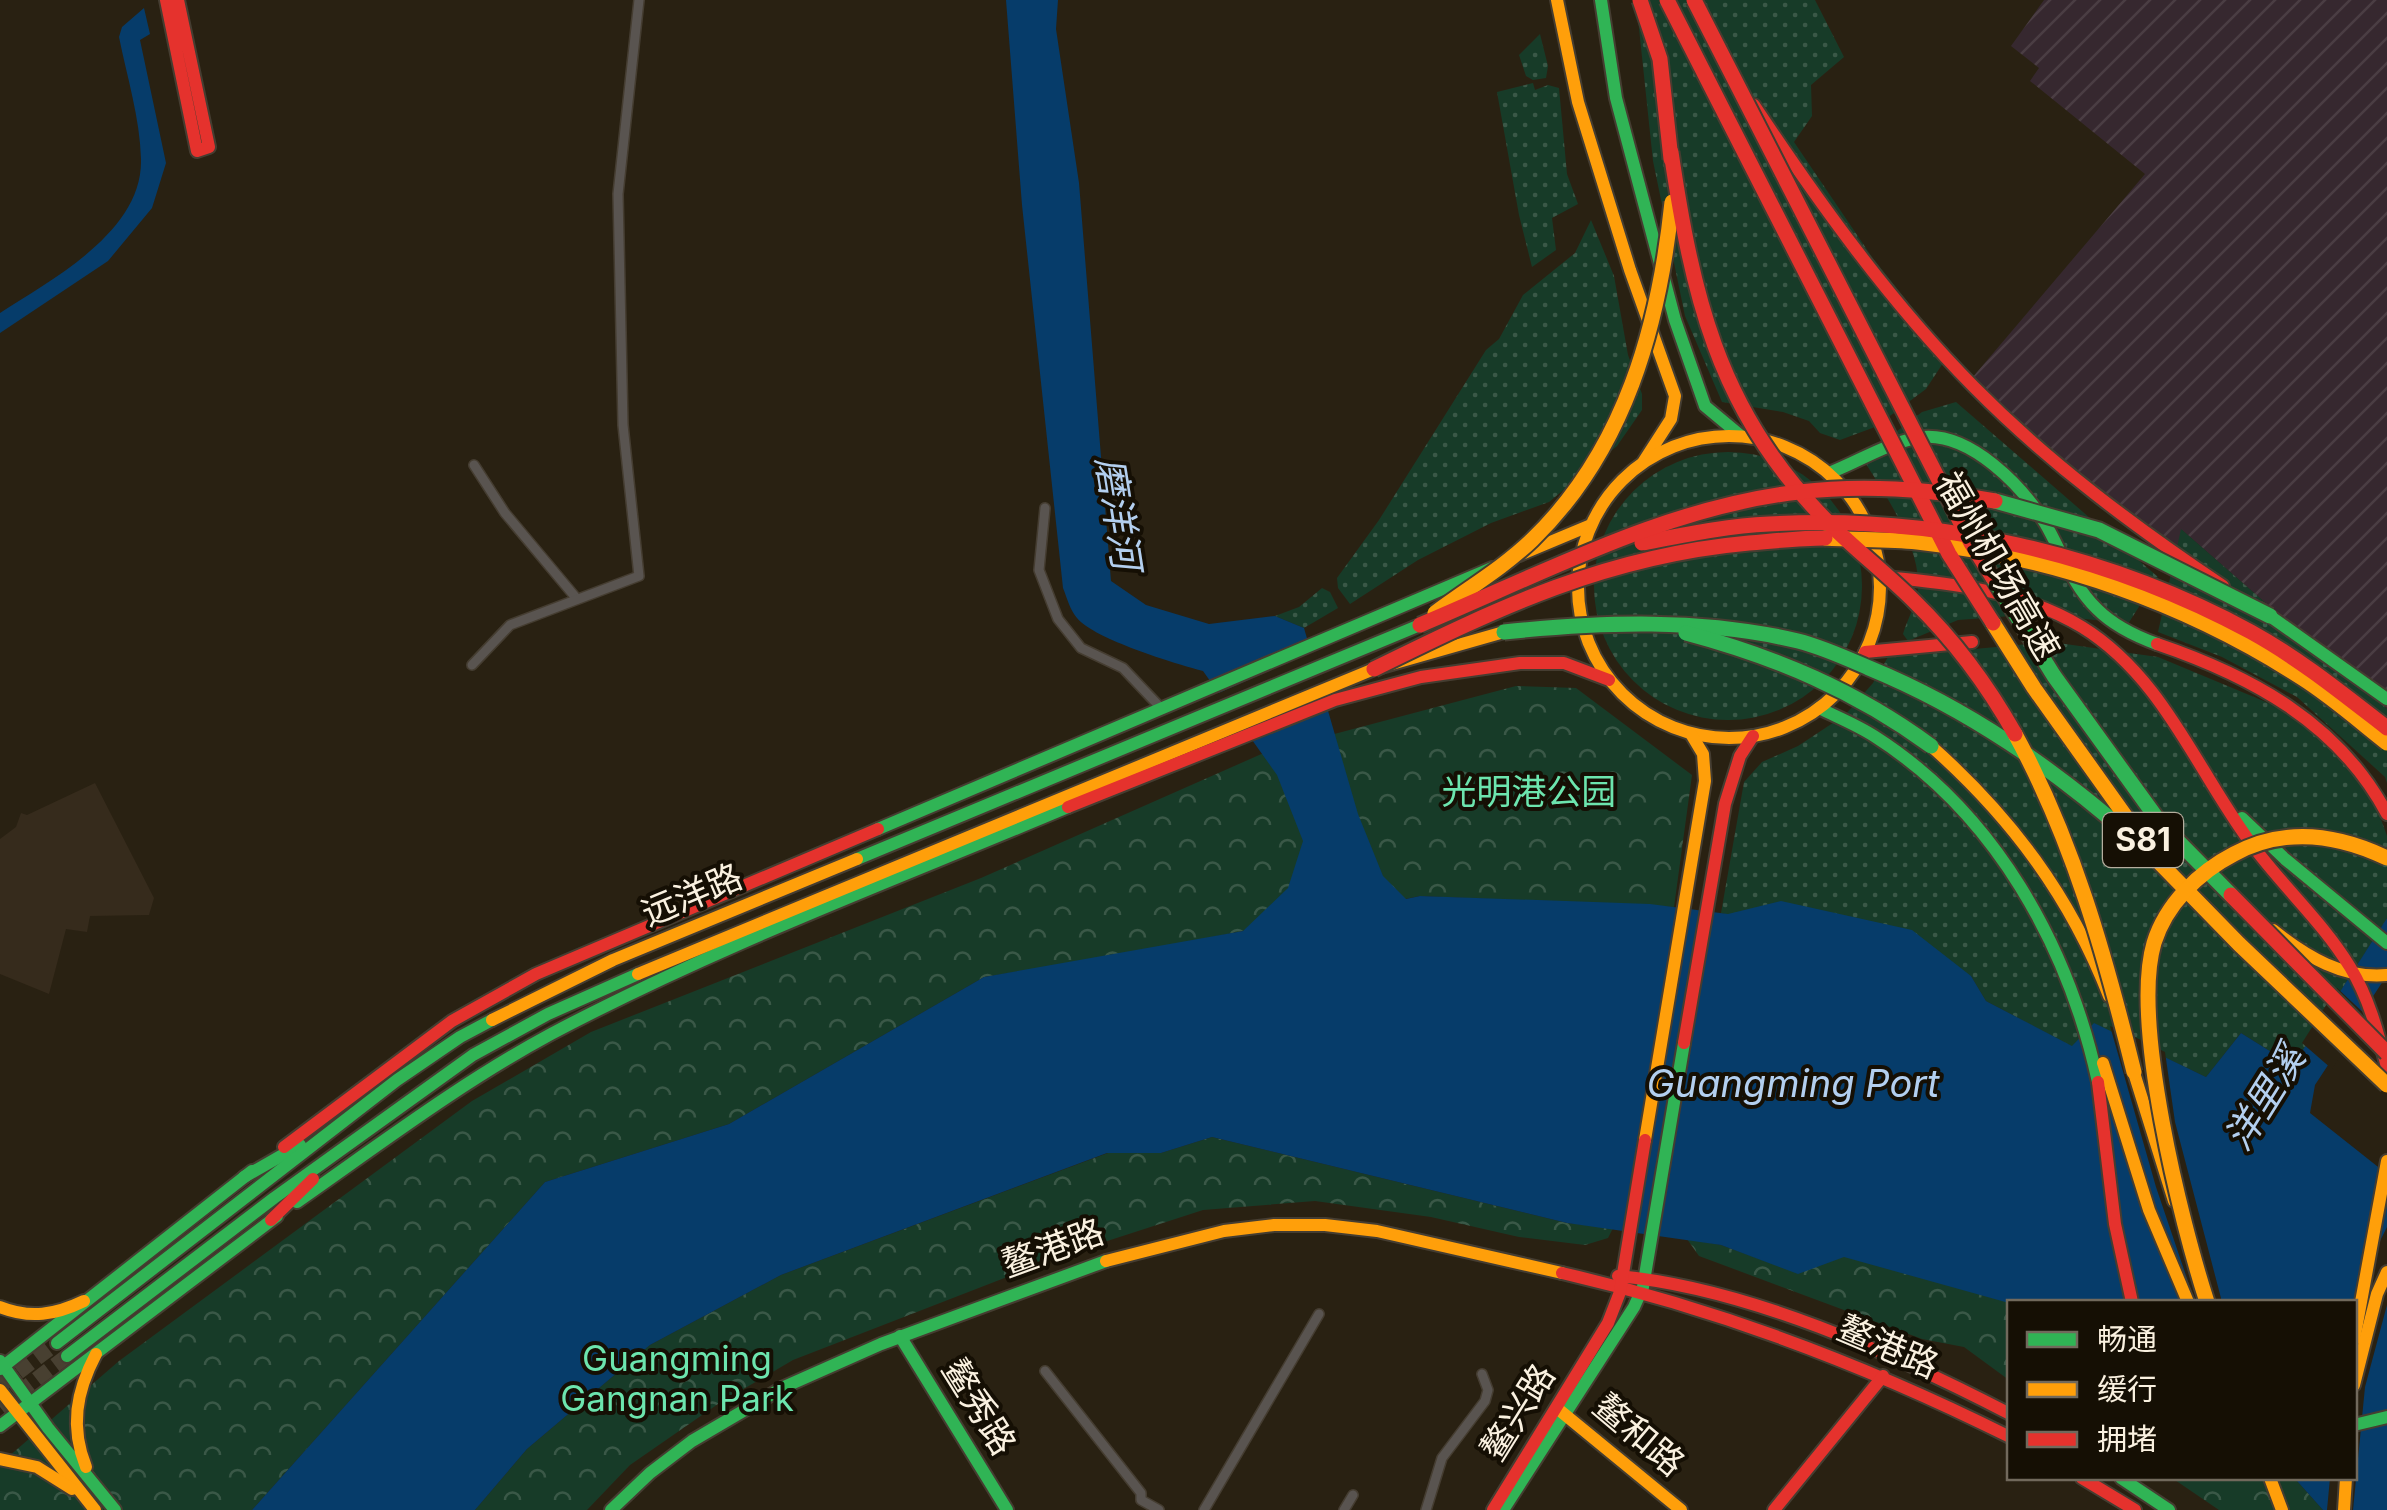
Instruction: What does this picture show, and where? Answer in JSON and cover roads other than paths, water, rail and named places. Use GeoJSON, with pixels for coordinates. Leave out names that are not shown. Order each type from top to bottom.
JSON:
{"type":"FeatureCollection","features":[{"type":"Feature","properties":{"kind":"main road"},"geometry":{"type":"LineString","coordinates":[[166,0],[203,149],[178,0]]}},
{"type":"Feature","properties":{"kind":"main road"},"geometry":{"type":"LineString","coordinates":[[1556,0],[1578,102],[1630,270],[1675,396],[1664,433],[1643,462]]}},
{"type":"Feature","properties":{"kind":"main road"},"geometry":{"type":"LineString","coordinates":[[1602,0],[1616,98],[1675,320],[1705,406],[1740,436]]}},
{"type":"Feature","properties":{"kind":"main road"},"geometry":{"type":"LineString","coordinates":[[1640,0],[1660,58],[1671,152],[1700,310],[1739,400],[1782,472],[1856,550],[1926,613],[2009,723],[2064,840],[2090,909],[2134,1072]]}},
{"type":"Feature","properties":{"kind":"main road","name":"福州机场高速"},"geometry":{"type":"LineString","coordinates":[[1668,0],[1950,554],[2034,688],[2156,859],[2238,944],[2387,1085]]}},
{"type":"Feature","properties":{"kind":"main road","name":"福州机场高速"},"geometry":{"type":"LineString","coordinates":[[1694,0],[1971,543],[2054,676],[2161,824],[2387,1053]]}},
{"type":"Feature","properties":{"kind":"main road"},"geometry":{"type":"LineString","coordinates":[[1724,59],[1764,121],[1886,286],[1972,386],[2040,448],[2122,514],[2387,699]]}},
{"type":"Feature","properties":{"kind":"main road"},"geometry":{"type":"LineString","coordinates":[[1420,625],[1534,539],[1583,479],[1623,414],[1652,336],[1667,265],[1673,194],[1671,152]]}},
{"type":"Feature","properties":{"kind":"main road"},"geometry":{"type":"LineString","coordinates":[[1740,436],[1772,442],[1802,454],[1828,472],[1849,494],[1864,519],[1875,547],[1880,576],[1877,615],[1865,652],[1846,682],[1819,708],[1788,726],[1754,736],[1722,738],[1691,734],[1645,714],[1609,680],[1588,644],[1578,605],[1579,564],[1590,525],[1622,480],[1643,462],[1673,446],[1706,437],[1740,436]]}},
{"type":"Feature","properties":{"kind":"main road"},"geometry":{"type":"LineString","coordinates":[[1828,472],[1908,440],[1931,436],[1950,440],[1978,454],[2043,520],[2065,568],[2097,611],[2142,639],[2204,660],[2274,694],[2328,734],[2372,783],[2387,814]]}},
{"type":"Feature","properties":{"kind":"main road"},"geometry":{"type":"LineString","coordinates":[[1420,625],[1672,523],[1755,499],[1880,489],[1967,495],[2019,504],[2090,526],[2270,616]]}},
{"type":"Feature","properties":{"kind":"main road"},"geometry":{"type":"LineString","coordinates":[[1591,555],[1680,536],[1780,523],[1901,525],[2050,550],[2124,574],[2254,634],[2308,666],[2387,728]]}},
{"type":"Feature","properties":{"kind":"main road"},"geometry":{"type":"LineString","coordinates":[[89,1491],[24,1408],[1,1366],[452,1021],[536,974],[1590,525]]}},
{"type":"Feature","properties":{"kind":"main road"},"geometry":{"type":"LineString","coordinates":[[1374,668],[1468,623],[1602,570],[1742,541],[1807,537],[1893,540],[2005,554],[2077,572],[2148,597],[2230,634],[2356,716],[2387,744]]}},
{"type":"Feature","properties":{"kind":"main road"},"geometry":{"type":"LineString","coordinates":[[1880,576],[1941,582],[2040,606],[2084,628],[2127,662],[2160,700],[2250,842],[2350,968],[2375,1017],[2387,1067]]}},
{"type":"Feature","properties":{"kind":"main road"},"geometry":{"type":"LineString","coordinates":[[1374,668],[1504,632],[1587,622],[1725,628],[1802,642],[1906,682],[1997,730],[2082,793],[2156,859]]}},
{"type":"Feature","properties":{"kind":"main road"},"geometry":{"type":"LineString","coordinates":[[1648,624],[1764,655],[1840,686],[1891,714],[1963,773],[2021,836],[2079,923],[2104,984],[2206,1300]]}},
{"type":"Feature","properties":{"kind":"main road","name":"远洋路"},"geometry":{"type":"LineString","coordinates":[[1374,668],[621,980],[548,1014],[473,1055],[62,1350],[338,1124],[460,1037],[538,994],[1420,625]]}},
{"type":"Feature","properties":{"kind":"main road"},"geometry":{"type":"LineString","coordinates":[[1865,652],[1972,642]]}},
{"type":"Feature","properties":{"kind":"main road"},"geometry":{"type":"LineString","coordinates":[[0,1426],[271,1220],[486,1072],[553,1033],[708,959],[1176,761],[1335,700],[1421,677],[1520,664],[1564,663],[1609,680]]}},
{"type":"Feature","properties":{"kind":"main road"},"geometry":{"type":"LineString","coordinates":[[1819,708],[1860,727],[1919,771],[1964,814],[2027,895],[2074,990],[2100,1056],[2149,1210],[2187,1300]]}},
{"type":"Feature","properties":{"kind":"main road"},"geometry":{"type":"LineString","coordinates":[[1600,1348],[1622,1282],[1706,781],[1703,754],[1691,734]]}},
{"type":"Feature","properties":{"kind":"main road"},"geometry":{"type":"LineString","coordinates":[[1600,1348],[1643,1285],[1725,804],[1740,756],[1754,736]]}},
{"type":"Feature","properties":{"kind":"main road"},"geometry":{"type":"LineString","coordinates":[[2207,777],[2244,820],[2285,858],[2381,938]]}},
{"type":"Feature","properties":{"kind":"main road"},"geometry":{"type":"LineString","coordinates":[[2189,1250],[2150,1020],[2150,954],[2170,910],[2196,880],[2229,855],[2257,843],[2306,834],[2356,841],[2387,858]]}},
{"type":"Feature","properties":{"kind":"main road"},"geometry":{"type":"LineString","coordinates":[[2230,895],[2293,946],[2328,966],[2376,978],[2387,975]]}},
{"type":"Feature","properties":{"kind":"main road"},"geometry":{"type":"LineString","coordinates":[[2074,990],[2100,1092],[2118,1253],[2131,1300]]}},
{"type":"Feature","properties":{"kind":"main road"},"geometry":{"type":"LineString","coordinates":[[244,1178],[338,1124]]}},
{"type":"Feature","properties":{"kind":"main road"},"geometry":{"type":"LineString","coordinates":[[271,1220],[352,1142]]}},
{"type":"Feature","properties":{"kind":"main road"},"geometry":{"type":"LineString","coordinates":[[2357,1324],[2387,1161]]}},
{"type":"Feature","properties":{"kind":"main road","name":"鳌港路"},"geometry":{"type":"LineString","coordinates":[[611,1510],[653,1470],[745,1409],[832,1363],[1146,1246],[1245,1227],[1296,1224],[1362,1228],[1566,1274],[1643,1285],[1704,1288],[1887,1356],[2007,1413]]}},
{"type":"Feature","properties":{"kind":"main road"},"geometry":{"type":"LineString","coordinates":[[2357,1372],[2377,1294],[2387,1272]]}},
{"type":"Feature","properties":{"kind":"main road","name":"鳌港路"},"geometry":{"type":"LineString","coordinates":[[1643,1285],[1882,1376],[2007,1435]]}},
{"type":"Feature","properties":{"kind":"main road"},"geometry":{"type":"LineString","coordinates":[[0,1307],[16,1314],[42,1316],[64,1311],[84,1300]]}},
{"type":"Feature","properties":{"kind":"main road","name":"鳌秀路"},"geometry":{"type":"LineString","coordinates":[[900,1336],[1006,1510]]}},
{"type":"Feature","properties":{"kind":"main road","name":"鳌兴路"},"geometry":{"type":"LineString","coordinates":[[1493,1510],[1600,1348]]}},
{"type":"Feature","properties":{"kind":"main road"},"geometry":{"type":"LineString","coordinates":[[95,1510],[78,1452],[76,1407],[82,1379],[96,1354]]}},
{"type":"Feature","properties":{"kind":"main road"},"geometry":{"type":"LineString","coordinates":[[1774,1510],[1882,1376]]}},
{"type":"Feature","properties":{"kind":"main road"},"geometry":{"type":"LineString","coordinates":[[0,1390],[24,1408]]}},
{"type":"Feature","properties":{"kind":"main road","name":"鳌兴路"},"geometry":{"type":"LineString","coordinates":[[1504,1510],[1561,1410]]}},
{"type":"Feature","properties":{"kind":"main road","name":"鳌和路"},"geometry":{"type":"LineString","coordinates":[[1561,1410],[1681,1510]]}},
{"type":"Feature","properties":{"kind":"main road"},"geometry":{"type":"LineString","coordinates":[[2357,1424],[2387,1417]]}},
{"type":"Feature","properties":{"kind":"main road"},"geometry":{"type":"LineString","coordinates":[[0,1459],[37,1466],[89,1491],[115,1510]]}},
{"type":"Feature","properties":{"kind":"main road"},"geometry":{"type":"LineString","coordinates":[[2085,1480],[2134,1510]]}},
{"type":"Feature","properties":{"kind":"main road"},"geometry":{"type":"LineString","coordinates":[[2123,1480],[2170,1510]]}},
{"type":"Feature","properties":{"kind":"main road"},"geometry":{"type":"LineString","coordinates":[[2271,1480],[2282,1510]]}},
{"type":"Feature","properties":{"kind":"main road"},"geometry":{"type":"LineString","coordinates":[[2344,1510],[2346,1480]]}},
{"type":"Feature","properties":{"kind":"street"},"geometry":{"type":"LineString","coordinates":[[472,664],[510,624],[638,576],[623,425],[618,194],[639,0]]}},
{"type":"Feature","properties":{"kind":"street"},"geometry":{"type":"LineString","coordinates":[[474,465],[505,513],[577,599]]}},
{"type":"Feature","properties":{"kind":"street"},"geometry":{"type":"LineString","coordinates":[[1045,508],[1039,570],[1058,619],[1081,648],[1124,668],[1160,708]]}},
{"type":"Feature","properties":{"kind":"street"},"geometry":{"type":"LineString","coordinates":[[1204,1510],[1319,1314]]}},
{"type":"Feature","properties":{"kind":"street"},"geometry":{"type":"LineString","coordinates":[[1044,1371],[1141,1493],[1141,1500],[1131,1510]]}},
{"type":"Feature","properties":{"kind":"street"},"geometry":{"type":"LineString","coordinates":[[1426,1510],[1442,1458],[1485,1400],[1488,1390],[1482,1374]]}},
{"type":"Feature","properties":{"kind":"street"},"geometry":{"type":"LineString","coordinates":[[1344,1510],[1353,1494]]}},
{"type":"Feature","properties":{"kind":"street"},"geometry":{"type":"LineString","coordinates":[[1141,1500],[1159,1510]]}},
{"type":"Feature","properties":{"kind":"water","name":"Guangming Port"},"geometry":{"type":"Polygon","coordinates":[[[1006,0],[1058,0],[1056,29],[1079,183],[1111,581],[1146,605],[1209,624],[1275,616],[1304,628],[1358,814],[1383,876],[1406,899],[1420,896],[1650,904],[1728,914],[1781,901],[1912,930],[1971,976],[1986,1001],[2072,1046],[2094,1023],[2206,1077],[2241,1033],[2281,1058],[2301,1053],[2387,918],[2387,975],[2315,1085],[2310,1113],[2387,1174],[2387,1510],[2323,1510],[2293,1480],[2357,1480],[2357,1300],[2007,1302],[1844,1257],[1798,1274],[1721,1245],[1567,1223],[1212,1137],[1161,1153],[1107,1153],[781,1275],[650,1345],[527,1449],[475,1510],[252,1510],[545,1182],[729,1124],[984,977],[1243,931],[1288,888],[1303,841],[1277,775],[1203,671],[1136,650],[1086,626],[1072,611],[1063,588],[1022,205],[1006,0]]]}},
{"type":"Feature","properties":{"kind":"water"},"geometry":{"type":"Polygon","coordinates":[[[144,8],[150,34],[140,40],[166,163],[152,208],[108,261],[0,333],[0,313],[91,251],[127,209],[138,185],[140,144],[119,37],[122,27],[144,8]]]}},
{"type":"Feature","properties":{"kind":"tunnel"},"geometry":{"type":"LineString","coordinates":[[0,1386],[57,1343]]}},
{"type":"Feature","properties":{"kind":"tunnel"},"geometry":{"type":"LineString","coordinates":[[0,1407],[67,1356]]}},
{"type":"Feature","properties":{"kind":"water label","name":"磨洋河"},"geometry":{"type":"Point","coordinates":[1118,513]}},
{"type":"Feature","properties":{"kind":"water label","name":"洋里溪"},"geometry":{"type":"Point","coordinates":[2265,1098]}},
{"type":"Feature","properties":{"kind":"park label","name":"光明港公园"},"geometry":{"type":"Point","coordinates":[1529,792]}},
{"type":"Feature","properties":{"kind":"park label","name":"Guangming Gangnan Park"},"geometry":{"type":"Point","coordinates":[677,1379]}}]}
